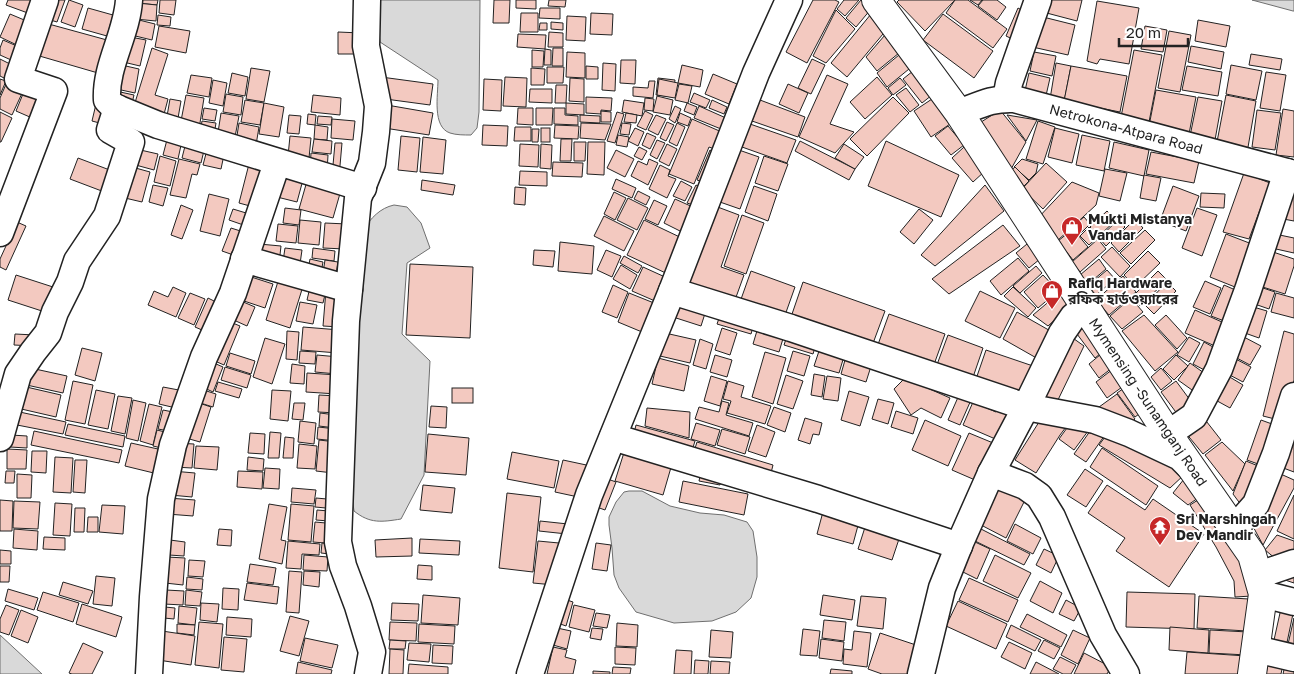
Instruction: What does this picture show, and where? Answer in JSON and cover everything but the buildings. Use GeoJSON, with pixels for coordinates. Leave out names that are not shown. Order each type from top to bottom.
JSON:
{"type":"FeatureCollection","features":[{"type":"Feature","properties":{"kind":"main road","name":"Mymensing -Sunamganj Road"},"geometry":{"type":"LineString","coordinates":[[876,0],[959,113],[1168,434],[1252,555],[1261,584],[1254,661]]}},
{"type":"Feature","properties":{"kind":"street"},"geometry":{"type":"LineString","coordinates":[[0,233],[54,91],[18,79],[45,0]]}},
{"type":"Feature","properties":{"kind":"street"},"geometry":{"type":"LineString","coordinates":[[129,0],[107,86],[107,100],[117,108],[158,125],[362,188]]}},
{"type":"Feature","properties":{"kind":"street"},"geometry":{"type":"LineString","coordinates":[[368,0],[366,46],[378,106],[372,163],[358,198],[346,321],[338,542],[343,566],[372,652],[368,674]]}},
{"type":"Feature","properties":{"kind":"street"},"geometry":{"type":"LineString","coordinates":[[530,674],[589,495],[672,291],[756,73],[789,0]]}},
{"type":"Feature","properties":{"kind":"street"},"geometry":{"type":"LineString","coordinates":[[1006,99],[1009,83],[1038,0]]}},
{"type":"Feature","properties":{"kind":"street","name":"Netrokona-Atpara Road"},"geometry":{"type":"LineString","coordinates":[[959,113],[992,100],[1014,99],[1290,173]]}},
{"type":"Feature","properties":{"kind":"street"},"geometry":{"type":"LineString","coordinates":[[0,438],[18,374],[32,352],[48,333],[77,261],[107,216],[131,142],[110,130],[117,108]]}},
{"type":"Feature","properties":{"kind":"street"},"geometry":{"type":"LineString","coordinates":[[149,674],[161,499],[173,444],[204,357],[233,294],[277,163]]}},
{"type":"Feature","properties":{"kind":"street"},"geometry":{"type":"LineString","coordinates":[[1168,434],[1194,416],[1219,369],[1290,173]]}},
{"type":"Feature","properties":{"kind":"street"},"geometry":{"type":"LineString","coordinates":[[244,259],[349,289]]}},
{"type":"Feature","properties":{"kind":"street"},"geometry":{"type":"LineString","coordinates":[[672,291],[791,328],[1026,408],[1095,420],[1180,457],[1193,470]]}},
{"type":"Feature","properties":{"kind":"street"},"geometry":{"type":"LineString","coordinates":[[922,674],[942,588],[991,473],[1026,408],[1062,333],[1085,306]]}},
{"type":"Feature","properties":{"kind":"street"},"geometry":{"type":"LineString","coordinates":[[1234,529],[1256,504],[1276,454],[1294,396]]}},
{"type":"Feature","properties":{"kind":"street"},"geometry":{"type":"LineString","coordinates":[[613,437],[818,500],[959,546]]}},
{"type":"Feature","properties":{"kind":"street"},"geometry":{"type":"LineString","coordinates":[[991,473],[1025,486],[1039,496],[1052,517],[1103,635],[1126,674]]}},
{"type":"Feature","properties":{"kind":"street"},"geometry":{"type":"LineString","coordinates":[[1294,563],[1261,584],[1294,602]]}},
{"type":"Feature","properties":{"kind":"street"},"geometry":{"type":"LineString","coordinates":[[1254,661],[1294,658]]}},
{"type":"Feature","properties":{"kind":"shaded area"},"geometry":{"type":"Polygon","coordinates":[[[375,0],[480,0],[479,112],[477,128],[471,135],[452,134],[444,130],[438,118],[437,110],[438,80],[380,42],[375,0]]]}},
{"type":"Feature","properties":{"kind":"shaded area"},"geometry":{"type":"Polygon","coordinates":[[[1252,0],[1294,0],[1294,11],[1293,11],[1252,0]]]}},
{"type":"Feature","properties":{"kind":"shaded area"},"geometry":{"type":"Polygon","coordinates":[[[394,205],[407,207],[421,223],[430,248],[407,263],[402,334],[430,361],[424,475],[401,519],[376,521],[365,518],[354,511],[351,489],[363,230],[376,214],[384,208],[394,205]]]}},
{"type":"Feature","properties":{"kind":"shaded area"},"geometry":{"type":"Polygon","coordinates":[[[642,491],[670,506],[700,513],[724,515],[747,522],[753,531],[757,557],[757,577],[751,598],[736,612],[712,621],[674,623],[636,612],[619,588],[614,575],[609,525],[609,517],[616,502],[624,492],[642,491]]]}},
{"type":"Feature","properties":{"kind":"shaded area"},"geometry":{"type":"Polygon","coordinates":[[[0,635],[42,674],[0,674],[0,635]]]}},
{"type":"Feature","properties":{"kind":"place","name":"Mukti Mistanya Vandar"},"geometry":{"type":"Point","coordinates":[1072,246]}},
{"type":"Feature","properties":{"kind":"place","name":"Rafiq Hardware রফিক হার্ডওয়্যারের"},"geometry":{"type":"Point","coordinates":[1052,310]}},
{"type":"Feature","properties":{"kind":"place","name":"Sri Narshingah Dev Mandir"},"geometry":{"type":"Point","coordinates":[1160,546]}}]}
